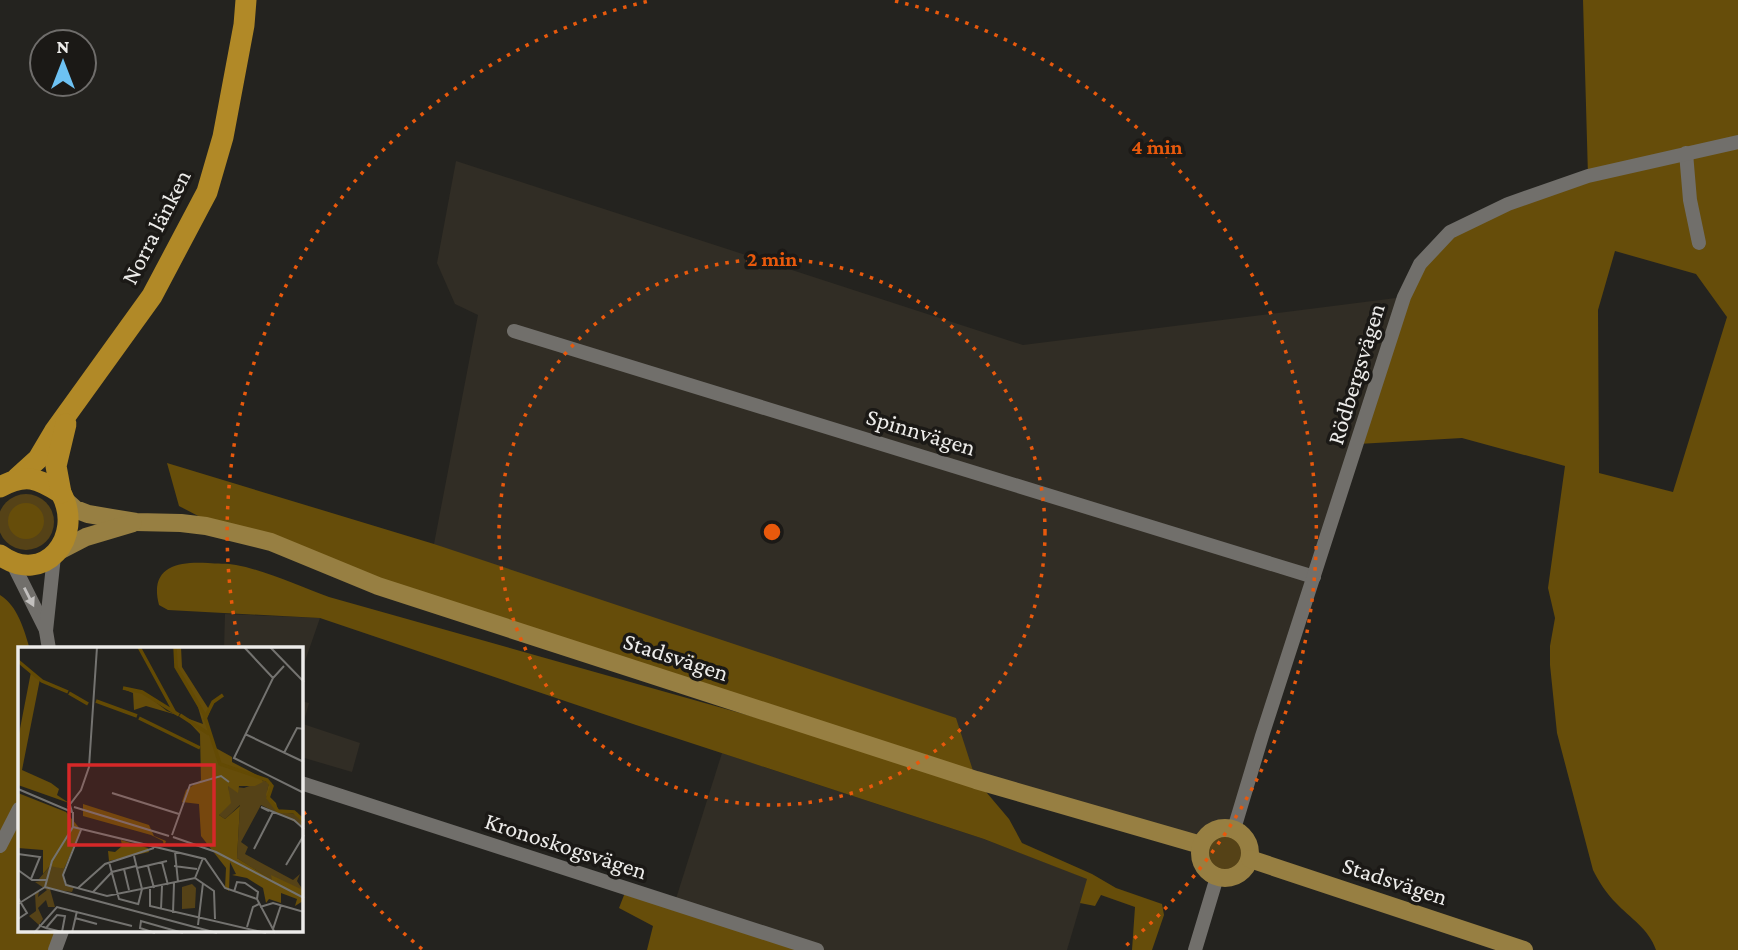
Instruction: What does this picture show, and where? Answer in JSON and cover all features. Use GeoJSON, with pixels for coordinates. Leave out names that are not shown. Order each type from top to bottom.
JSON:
{"type":"FeatureCollection","features":[{"type":"Feature","properties":{"kind":"highway","name":"Norra länken"},"geometry":{"type":"LineString","coordinates":[[9,482],[38,459],[54,432],[152,296],[206,192],[223,137],[244,25],[246,0]]}},
{"type":"Feature","properties":{"kind":"highway","name":"Norra länken"},"geometry":{"type":"LineString","coordinates":[[56,553],[68,527],[68,513],[56,466],[68,414]]}},
{"type":"Feature","properties":{"kind":"highway"},"geometry":{"type":"LineString","coordinates":[[9,482],[33,479],[63,497]]}},
{"type":"Feature","properties":{"kind":"highway"},"geometry":{"type":"LineString","coordinates":[[6,559],[35,563],[56,553]]}},
{"type":"Feature","properties":{"kind":"main road","name":"Stadsvägen"},"geometry":{"type":"LineString","coordinates":[[63,497],[75,509],[88,514],[136,522],[206,526],[271,542],[391,590],[976,780],[1201,845]]}},
{"type":"Feature","properties":{"kind":"main road","name":"Stadsvägen"},"geometry":{"type":"LineString","coordinates":[[56,553],[86,537],[136,522]]}},
{"type":"Feature","properties":{"kind":"main road"},"geometry":{"type":"LineString","coordinates":[[1234,829],[1241,833],[1249,844],[1250,859],[1238,875],[1217,877],[1210,873],[1201,861],[1201,845],[1206,836],[1214,830],[1234,829]]}},
{"type":"Feature","properties":{"kind":"main road","name":"Stadsvägen"},"geometry":{"type":"LineString","coordinates":[[1250,859],[1524,950]]}},
{"type":"Feature","properties":{"kind":"street","name":"Rödbergsvägen"},"geometry":{"type":"LineString","coordinates":[[1234,829],[1404,297],[1420,264],[1450,232],[1508,204],[1588,176],[1738,142]]}},
{"type":"Feature","properties":{"kind":"street"},"geometry":{"type":"LineString","coordinates":[[1686,153],[1690,200],[1699,243]]}},
{"type":"Feature","properties":{"kind":"street","name":"Spinnvägen"},"geometry":{"type":"LineString","coordinates":[[514,331],[1314,577]]}},
{"type":"Feature","properties":{"kind":"street"},"geometry":{"type":"LineString","coordinates":[[49,647],[47,631],[56,553]]}},
{"type":"Feature","properties":{"kind":"street"},"geometry":{"type":"LineString","coordinates":[[6,559],[47,631]]}},
{"type":"Feature","properties":{"kind":"street","name":"Kronoskogsvägen"},"geometry":{"type":"LineString","coordinates":[[303,784],[817,950]]}},
{"type":"Feature","properties":{"kind":"street"},"geometry":{"type":"LineString","coordinates":[[0,846],[18,811]]}},
{"type":"Feature","properties":{"kind":"street"},"geometry":{"type":"LineString","coordinates":[[1195,950],[1217,877]]}},
{"type":"Feature","properties":{"kind":"street"},"geometry":{"type":"LineString","coordinates":[[55,950],[62,932]]}},
{"type":"Feature","properties":{"kind":"shaded area"},"geometry":{"type":"Polygon","coordinates":[[[1583,0],[1738,0],[1738,950],[1656,950],[1644,930],[1609,895],[1593,870],[1557,733],[1550,665],[1555,618],[1548,588],[1565,466],[1462,438],[1358,444],[1404,297],[1450,232],[1588,176],[1583,0]],[[1615,251],[1598,310],[1599,473],[1673,492],[1727,317],[1696,274],[1615,251]]]}},
{"type":"Feature","properties":{"kind":"shaded area"},"geometry":{"type":"Polygon","coordinates":[[[456,161],[1023,345],[1404,297],[1230,828],[1214,830],[1203,841],[976,780],[434,544],[478,315],[455,304],[437,263],[456,161]]]}},
{"type":"Feature","properties":{"kind":"shaded area"},"geometry":{"type":"Polygon","coordinates":[[[167,463],[434,544],[956,718],[976,780],[1009,819],[1022,843],[1092,874],[1116,888],[1162,904],[1164,915],[1152,950],[1132,950],[1135,907],[1101,895],[1095,906],[1080,903],[1087,879],[984,839],[320,618],[168,610],[159,605],[157,592],[158,582],[168,569],[186,563],[247,567],[329,597],[949,772],[204,519],[179,506],[167,463]]]}},
{"type":"Feature","properties":{"kind":"shaded area"},"geometry":{"type":"Polygon","coordinates":[[[15,496],[37,496],[46,502],[53,517],[52,533],[46,542],[37,548],[15,548],[6,542],[0,533],[0,511],[6,502],[15,496]]]}},
{"type":"Feature","properties":{"kind":"shaded area"},"geometry":{"type":"Polygon","coordinates":[[[26,503],[38,509],[44,521],[38,533],[26,539],[14,533],[8,521],[14,509],[26,503]]]}},
{"type":"Feature","properties":{"kind":"shaded area"},"geometry":{"type":"Polygon","coordinates":[[[0,595],[16,612],[29,647],[18,647],[18,932],[62,932],[55,950],[0,950],[0,595]]]}},
{"type":"Feature","properties":{"kind":"shaded area"},"geometry":{"type":"Polygon","coordinates":[[[225,614],[320,618],[303,664],[303,647],[224,647],[225,614]]]}},
{"type":"Feature","properties":{"kind":"shaded area"},"geometry":{"type":"Polygon","coordinates":[[[303,702],[309,703],[303,724],[303,702]]]}},
{"type":"Feature","properties":{"kind":"shaded area"},"geometry":{"type":"Polygon","coordinates":[[[303,724],[360,743],[352,772],[303,758],[303,724]]]}},
{"type":"Feature","properties":{"kind":"shaded area"},"geometry":{"type":"Polygon","coordinates":[[[722,753],[984,839],[1088,879],[1067,950],[817,950],[674,905],[722,753]]]}},
{"type":"Feature","properties":{"kind":"shaded area"},"geometry":{"type":"Polygon","coordinates":[[[1225,833],[1233,834],[1239,839],[1244,845],[1244,861],[1239,867],[1233,872],[1225,873],[1217,872],[1211,867],[1206,861],[1205,853],[1206,845],[1211,839],[1217,834],[1225,833]]]}},
{"type":"Feature","properties":{"kind":"shaded area"},"geometry":{"type":"Polygon","coordinates":[[[626,890],[817,950],[647,950],[653,926],[619,908],[626,890]]]}}]}
